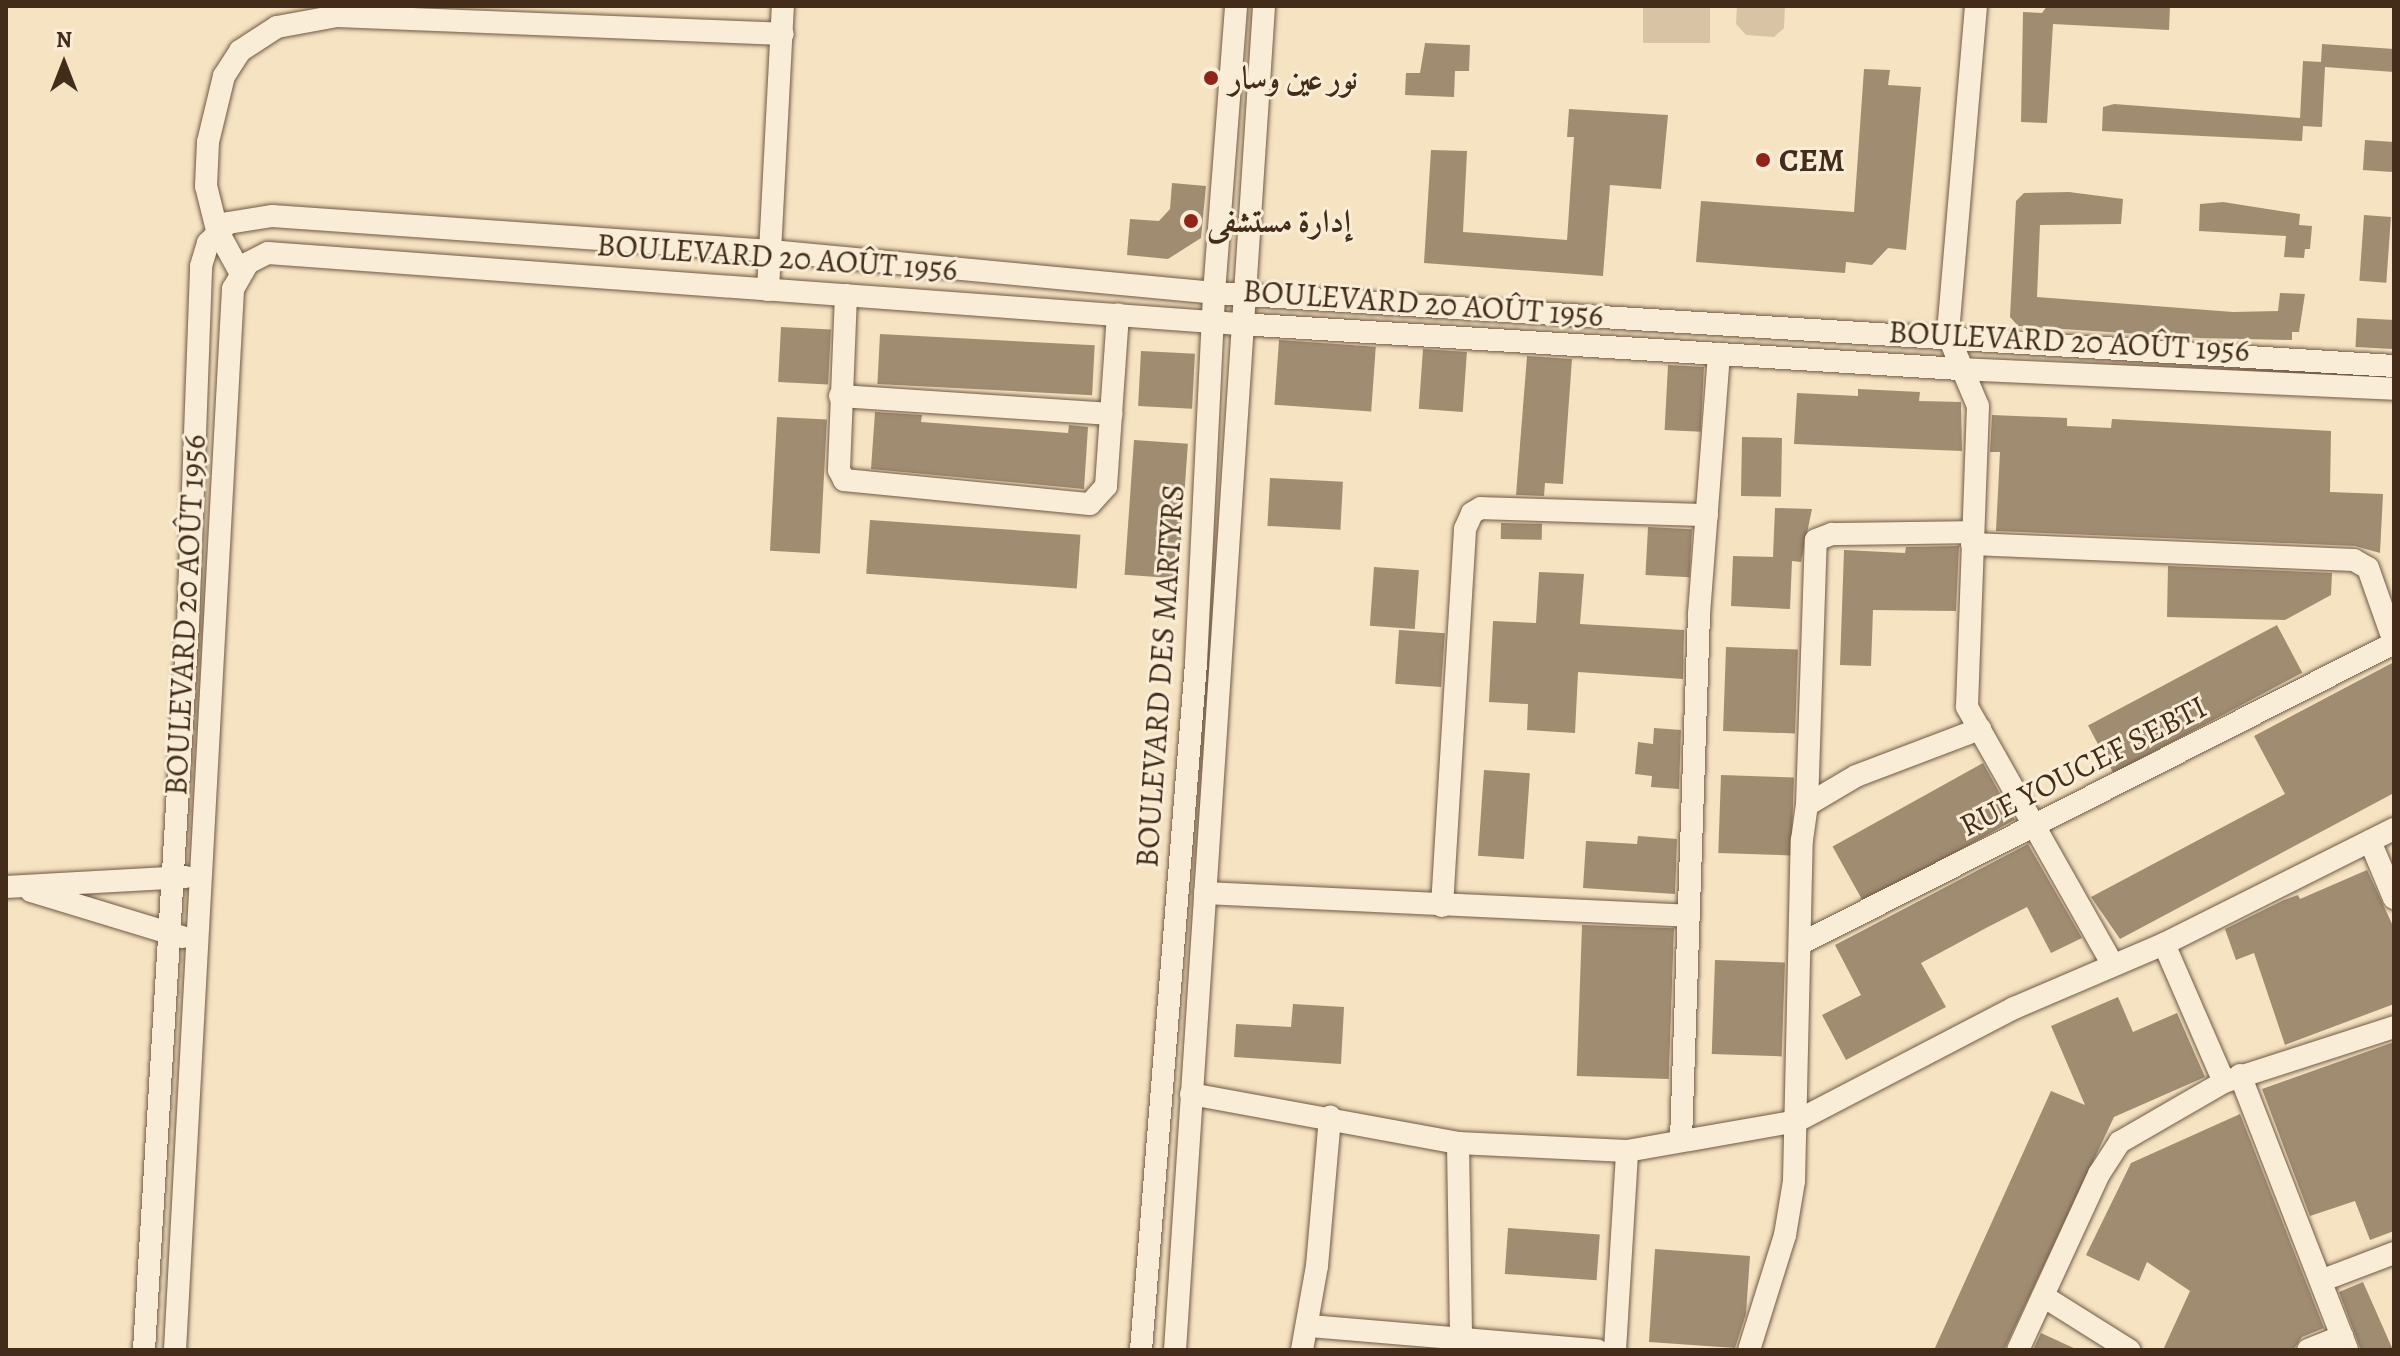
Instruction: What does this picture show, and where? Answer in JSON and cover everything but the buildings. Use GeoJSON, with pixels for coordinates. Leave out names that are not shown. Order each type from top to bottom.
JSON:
{"type":"FeatureCollection","features":[{"type":"Feature","properties":{"kind":"street"},"geometry":{"type":"LineString","coordinates":[[768,290],[783,6]]}},
{"type":"Feature","properties":{"kind":"street","name":"BOULEVARD DES MARTYRS"},"geometry":{"type":"LineString","coordinates":[[1141,1350],[1196,663],[1214,293],[1236,6]]}},
{"type":"Feature","properties":{"kind":"street","name":"BOULEVARD DES MARTYRS"},"geometry":{"type":"LineString","coordinates":[[1175,1350],[1241,294],[1264,6]]}},
{"type":"Feature","properties":{"kind":"street"},"geometry":{"type":"LineString","coordinates":[[1976,6],[1948,335],[1959,369],[1978,406],[1965,687],[1967,707],[2038,827],[2112,963]]}},
{"type":"Feature","properties":{"kind":"street"},"geometry":{"type":"LineString","coordinates":[[240,272],[217,230],[206,186],[208,142],[224,76],[240,51],[277,27],[337,16],[456,13],[783,34]]}},
{"type":"Feature","properties":{"kind":"street","name":"BOULEVARD 20 AOÛT 1956"},"geometry":{"type":"LineString","coordinates":[[217,230],[245,217],[272,216],[771,251],[1214,293],[1948,335],[2394,366]]}},
{"type":"Feature","properties":{"kind":"street"},"geometry":{"type":"LineString","coordinates":[[144,1350],[173,879],[201,266],[217,230]]}},
{"type":"Feature","properties":{"kind":"street","name":"BOULEVARD 20 AOÛT 1956"},"geometry":{"type":"LineString","coordinates":[[175,1350],[233,289],[240,272],[268,253],[288,251],[1240,324],[1959,369],[2394,389]]}},
{"type":"Feature","properties":{"kind":"street"},"geometry":{"type":"LineString","coordinates":[[846,295],[839,470],[850,483],[1090,504],[1106,486],[1118,314]]}},
{"type":"Feature","properties":{"kind":"street"},"geometry":{"type":"LineString","coordinates":[[1681,1140],[1687,916],[1707,515],[1719,354]]}},
{"type":"Feature","properties":{"kind":"street"},"geometry":{"type":"LineString","coordinates":[[840,396],[1111,414]]}},
{"type":"Feature","properties":{"kind":"street"},"geometry":{"type":"LineString","coordinates":[[1442,906],[1465,529],[1472,513],[1481,508],[1707,515]]}},
{"type":"Feature","properties":{"kind":"street"},"geometry":{"type":"LineString","coordinates":[[1749,1350],[1785,1235],[1797,1121],[1802,819],[1807,805],[1816,540],[1832,534],[1972,538],[2354,560],[2368,568],[2394,642]]}},
{"type":"Feature","properties":{"kind":"street","name":"RUE YOUCEF SEBTI"},"geometry":{"type":"LineString","coordinates":[[1800,944],[2038,827],[2394,642]]}},
{"type":"Feature","properties":{"kind":"street"},"geometry":{"type":"LineString","coordinates":[[1807,805],[1856,776],[1980,729]]}},
{"type":"Feature","properties":{"kind":"street"},"geometry":{"type":"LineString","coordinates":[[1191,1094],[1330,1117],[1458,1143],[1627,1151],[1797,1121],[2014,1008],[2112,963],[2164,944],[2394,829]]}},
{"type":"Feature","properties":{"kind":"street"},"geometry":{"type":"LineString","coordinates":[[2370,841],[2394,898]]}},
{"type":"Feature","properties":{"kind":"street"},"geometry":{"type":"LineString","coordinates":[[14,888],[173,879],[203,874]]}},
{"type":"Feature","properties":{"kind":"street"},"geometry":{"type":"LineString","coordinates":[[14,888],[199,942]]}},
{"type":"Feature","properties":{"kind":"street"},"geometry":{"type":"LineString","coordinates":[[1205,893],[1687,916]]}},
{"type":"Feature","properties":{"kind":"street"},"geometry":{"type":"LineString","coordinates":[[2164,944],[2232,1079],[2323,1280],[2344,1343],[2308,1350]]}},
{"type":"Feature","properties":{"kind":"street"},"geometry":{"type":"LineString","coordinates":[[2018,1350],[2099,1174],[2120,1142],[2232,1079],[2394,1027]]}},
{"type":"Feature","properties":{"kind":"street"},"geometry":{"type":"LineString","coordinates":[[1302,1350],[1309,1326],[1330,1117]]}},
{"type":"Feature","properties":{"kind":"street"},"geometry":{"type":"LineString","coordinates":[[1458,1143],[1461,1337]]}},
{"type":"Feature","properties":{"kind":"street"},"geometry":{"type":"LineString","coordinates":[[1615,1350],[1627,1151]]}},
{"type":"Feature","properties":{"kind":"street"},"geometry":{"type":"LineString","coordinates":[[2323,1280],[2394,1253]]}},
{"type":"Feature","properties":{"kind":"street"},"geometry":{"type":"LineString","coordinates":[[2043,1296],[2129,1350]]}},
{"type":"Feature","properties":{"kind":"street"},"geometry":{"type":"LineString","coordinates":[[1309,1326],[1597,1350]]}},
{"type":"Feature","properties":{"kind":"shaded area"},"geometry":{"type":"Polygon","coordinates":[[[1643,6],[1710,6],[1710,43],[1643,43],[1643,6]]]}},
{"type":"Feature","properties":{"kind":"shaded area"},"geometry":{"type":"Polygon","coordinates":[[[1737,6],[1785,6],[1784,28],[1774,37],[1746,35],[1736,24],[1737,6]]]}},
{"type":"Feature","properties":{"kind":"place","name":"نور عين وسار"},"geometry":{"type":"Point","coordinates":[1211,78]}},
{"type":"Feature","properties":{"kind":"place","name":"CEM"},"geometry":{"type":"Point","coordinates":[1763,160]}},
{"type":"Feature","properties":{"kind":"place","name":"إدارة مستشفى"},"geometry":{"type":"Point","coordinates":[1191,221]}}]}
